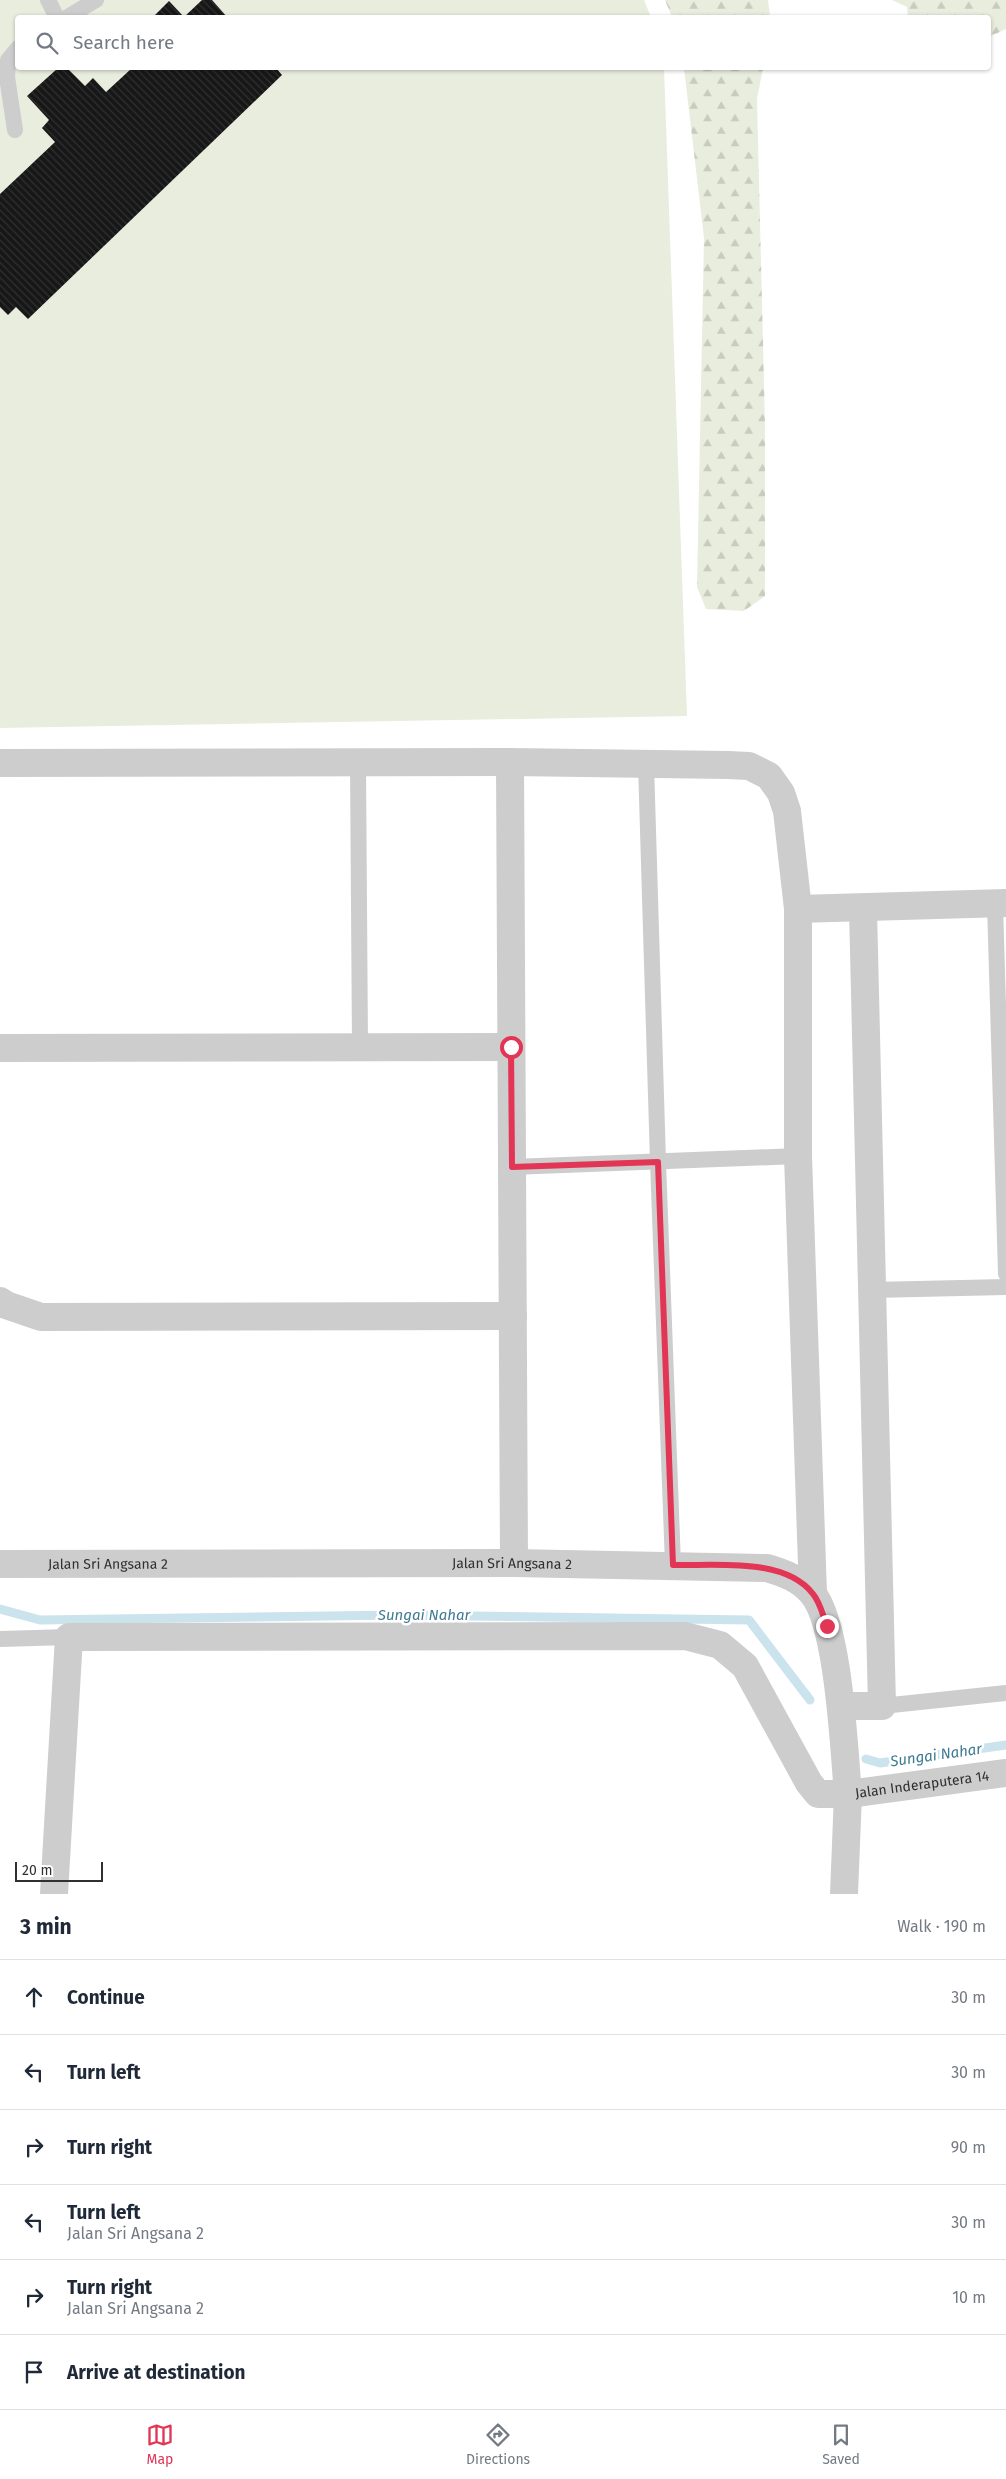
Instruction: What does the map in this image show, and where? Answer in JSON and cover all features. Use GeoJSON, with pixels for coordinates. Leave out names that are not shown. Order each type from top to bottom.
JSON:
{"type":"FeatureCollection","features":[{"type":"Feature","properties":{"kind":"street"},"geometry":{"type":"LineString","coordinates":[[510,762],[514,1563]]}},
{"type":"Feature","properties":{"kind":"street"},"geometry":{"type":"LineString","coordinates":[[0,763],[510,762],[646,764],[749,766],[769,776],[781,793],[787,810],[798,909],[798,1156],[813,1594]]}},
{"type":"Feature","properties":{"kind":"street"},"geometry":{"type":"LineString","coordinates":[[798,909],[863,909],[1001,903]]}},
{"type":"Feature","properties":{"kind":"street"},"geometry":{"type":"LineString","coordinates":[[841,1706],[882,1706],[863,909]]}},
{"type":"Feature","properties":{"kind":"street"},"geometry":{"type":"LineString","coordinates":[[0,1048],[511,1047]]}},
{"type":"Feature","properties":{"kind":"street"},"geometry":{"type":"LineString","coordinates":[[0,1301],[6,1306],[41,1317],[513,1316]]}},
{"type":"Feature","properties":{"kind":"street","name":"Jalan Sri Angsana 2"},"geometry":{"type":"LineString","coordinates":[[0,1564],[514,1563],[673,1565],[767,1568],[790,1574],[813,1594],[827,1626],[841,1706],[848,1794]]}},
{"type":"Feature","properties":{"kind":"street"},"geometry":{"type":"LineString","coordinates":[[54,1894],[69,1637],[685,1636],[720,1645],[745,1666],[808,1784],[818,1794],[848,1794]]}},
{"type":"Feature","properties":{"kind":"street","name":"Jalan Inderaputera 14"},"geometry":{"type":"LineString","coordinates":[[844,1894],[848,1794],[1006,1774]]}},
{"type":"Feature","properties":{"kind":"lane"},"geometry":{"type":"LineString","coordinates":[[48,0],[56,15]]}},
{"type":"Feature","properties":{"kind":"lane"},"geometry":{"type":"LineString","coordinates":[[70,15],[90,1]]}},
{"type":"Feature","properties":{"kind":"lane"},"geometry":{"type":"LineString","coordinates":[[15,52],[8,60],[7,77],[15,130]]}},
{"type":"Feature","properties":{"kind":"lane"},"geometry":{"type":"LineString","coordinates":[[358,763],[360,1047]]}},
{"type":"Feature","properties":{"kind":"lane"},"geometry":{"type":"LineString","coordinates":[[646,764],[673,1565]]}},
{"type":"Feature","properties":{"kind":"lane"},"geometry":{"type":"LineString","coordinates":[[1001,903],[1006,1274]]}},
{"type":"Feature","properties":{"kind":"lane"},"geometry":{"type":"LineString","coordinates":[[512,1167],[798,1156]]}},
{"type":"Feature","properties":{"kind":"lane"},"geometry":{"type":"LineString","coordinates":[[872,1290],[1006,1287]]}},
{"type":"Feature","properties":{"kind":"lane"},"geometry":{"type":"LineString","coordinates":[[0,1639],[69,1637]]}},
{"type":"Feature","properties":{"kind":"lane"},"geometry":{"type":"LineString","coordinates":[[882,1706],[1006,1693]]}},
{"type":"Feature","properties":{"kind":"green space"},"geometry":{"type":"Polygon","coordinates":[[[0,0],[644,0],[650,15],[15,15],[15,70],[664,70],[687,716],[0,728],[0,0]]]}},
{"type":"Feature","properties":{"kind":"green space"},"geometry":{"type":"Polygon","coordinates":[[[665,0],[768,0],[770,15],[671,15],[665,0]]]}},
{"type":"Feature","properties":{"kind":"green space"},"geometry":{"type":"Polygon","coordinates":[[[892,0],[1006,0],[1006,29],[991,36],[991,15],[908,15],[907,7],[892,0]]]}},
{"type":"Feature","properties":{"kind":"green space"},"geometry":{"type":"Polygon","coordinates":[[[684,70],[763,70],[757,99],[765,425],[765,596],[744,611],[706,609],[697,587],[704,238],[684,70]]]}},
{"type":"Feature","properties":{"kind":"building"},"geometry":{"type":"Polygon","coordinates":[[[202,0],[212,0],[225,15],[186,15],[202,0]]]}},
{"type":"Feature","properties":{"kind":"building"},"geometry":{"type":"Polygon","coordinates":[[[169,1],[182,15],[155,15],[169,1]]]}},
{"type":"Feature","properties":{"kind":"building"},"geometry":{"type":"Polygon","coordinates":[[[56,70],[69,70],[85,86],[93,78],[106,92],[130,70],[278,70],[282,75],[28,319],[16,307],[8,315],[0,307],[0,194],[55,142],[42,128],[49,120],[27,96],[56,70]]]}},
{"type":"Feature","properties":{"kind":"waterway","name":"Sungai Nahar"},"geometry":{"type":"LineString","coordinates":[[0,1609],[40,1620],[400,1615],[749,1620],[810,1700]]}},
{"type":"Feature","properties":{"kind":"waterway","name":"Sungai Nahar"},"geometry":{"type":"LineString","coordinates":[[866,1759],[880,1763],[1006,1745]]}},
{"type":"Feature","properties":{"kind":"route"},"geometry":{"type":"LineString","coordinates":[[511,1047],[512,1167],[658,1162],[673,1565],[767,1568],[790,1574],[813,1594],[827,1626]]}}]}
